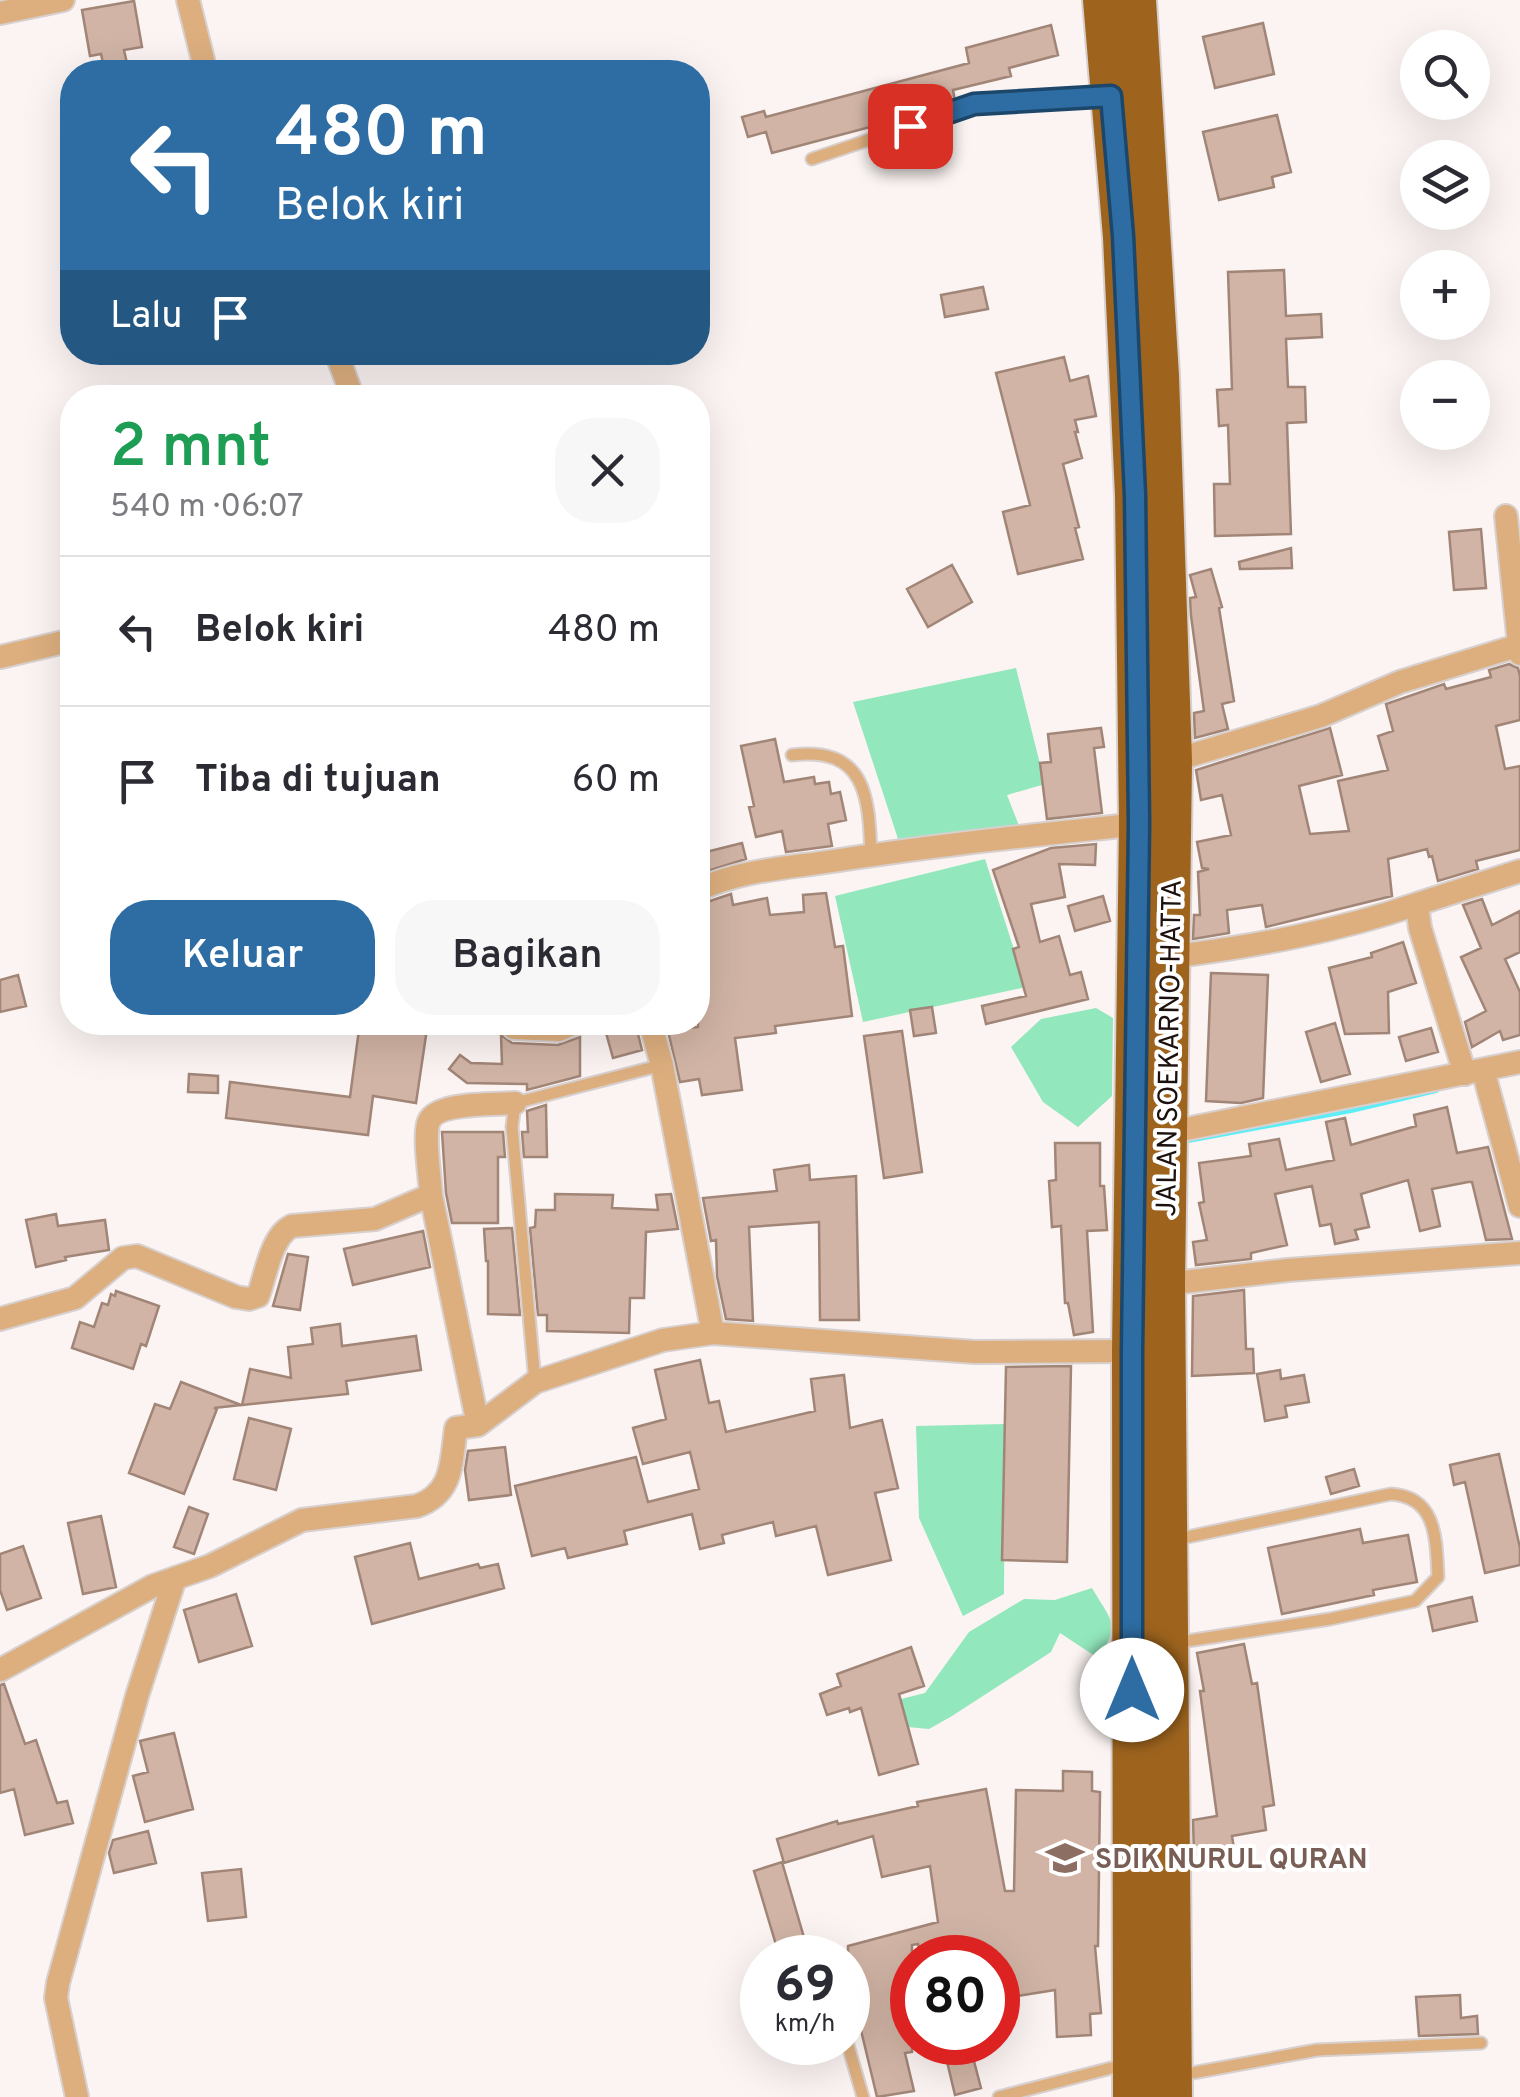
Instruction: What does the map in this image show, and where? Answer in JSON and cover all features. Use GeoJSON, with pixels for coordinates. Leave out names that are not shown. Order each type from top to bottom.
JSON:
{"type":"FeatureCollection","features":[{"type":"Feature","properties":{"kind":"highway","name":"JALAN SOEKARNO-HATTA"},"geometry":{"type":"LineString","coordinates":[[1103,0],[1123,236],[1135,495],[1139,824],[1151,1172],[1165,1284],[1169,1541],[1170,1644],[1152,1955],[1132,2080]]}},
{"type":"Feature","properties":{"kind":"highway","name":"JALAN SOEKARNO-HATTA"},"geometry":{"type":"LineString","coordinates":[[1136,0],[1157,321],[1172,761],[1166,1132],[1151,1172],[1132,1351],[1152,1955],[1172,2087]]}},
{"type":"Feature","properties":{"kind":"street"},"geometry":{"type":"LineString","coordinates":[[6,8],[62,0]]}},
{"type":"Feature","properties":{"kind":"street"},"geometry":{"type":"LineString","coordinates":[[188,0],[203,60]]}},
{"type":"Feature","properties":{"kind":"street"},"geometry":{"type":"LineString","coordinates":[[1172,761],[1320,716],[1400,682],[1519,650],[1506,516]]}},
{"type":"Feature","properties":{"kind":"street"},"geometry":{"type":"LineString","coordinates":[[0,657],[60,643]]}},
{"type":"Feature","properties":{"kind":"street"},"geometry":{"type":"LineString","coordinates":[[710,885],[758,872],[871,855],[1139,824]]}},
{"type":"Feature","properties":{"kind":"street"},"geometry":{"type":"LineString","coordinates":[[1170,957],[1271,944],[1361,924],[1520,870]]}},
{"type":"Feature","properties":{"kind":"street"},"geometry":{"type":"LineString","coordinates":[[1416,904],[1420,928],[1481,1078],[1520,1206]]}},
{"type":"Feature","properties":{"kind":"street"},"geometry":{"type":"LineString","coordinates":[[654,1035],[712,1333]]}},
{"type":"Feature","properties":{"kind":"street"},"geometry":{"type":"LineString","coordinates":[[1166,1132],[1481,1078],[1520,1062]]}},
{"type":"Feature","properties":{"kind":"street"},"geometry":{"type":"LineString","coordinates":[[478,1425],[431,1195],[428,1123],[434,1113],[450,1107],[514,1104]]}},
{"type":"Feature","properties":{"kind":"street"},"geometry":{"type":"LineString","coordinates":[[0,1318],[75,1298],[123,1258],[137,1256],[249,1299],[258,1296],[284,1229],[375,1219],[431,1195]]}},
{"type":"Feature","properties":{"kind":"street"},"geometry":{"type":"LineString","coordinates":[[1165,1284],[1288,1270],[1520,1253]]}},
{"type":"Feature","properties":{"kind":"street"},"geometry":{"type":"LineString","coordinates":[[0,1670],[153,1586],[210,1566],[302,1520],[418,1506],[434,1500],[448,1480],[456,1428],[478,1425],[535,1382],[664,1340],[712,1333],[976,1352],[1132,1351]]}},
{"type":"Feature","properties":{"kind":"street"},"geometry":{"type":"LineString","coordinates":[[77,2097],[56,1998],[58,1982],[137,1696],[175,1578]]}},
{"type":"Feature","properties":{"kind":"lane"},"geometry":{"type":"LineString","coordinates":[[812,159],[974,104],[1111,96]]}},
{"type":"Feature","properties":{"kind":"lane"},"geometry":{"type":"LineString","coordinates":[[792,754],[829,754],[857,776],[870,805],[871,855]]}},
{"type":"Feature","properties":{"kind":"lane"},"geometry":{"type":"LineString","coordinates":[[535,1382],[512,1127],[514,1104],[662,1065]]}},
{"type":"Feature","properties":{"kind":"lane"},"geometry":{"type":"LineString","coordinates":[[1169,1541],[1391,1494],[1412,1495],[1424,1507],[1436,1540],[1438,1577],[1415,1601],[1330,1619],[1170,1644]]}},
{"type":"Feature","properties":{"kind":"lane"},"geometry":{"type":"LineString","coordinates":[[1172,2087],[1316,2050],[1481,2043]]}},
{"type":"Feature","properties":{"kind":"lane"},"geometry":{"type":"LineString","coordinates":[[854,2065],[863,2097]]}},
{"type":"Feature","properties":{"kind":"lane"},"geometry":{"type":"LineString","coordinates":[[999,2097],[1132,2080]]}},
{"type":"Feature","properties":{"kind":"green space"},"geometry":{"type":"Polygon","coordinates":[[[1016,668],[1045,784],[1007,795],[1023,836],[902,851],[853,702],[1016,668]]]}},
{"type":"Feature","properties":{"kind":"green space"},"geometry":{"type":"Polygon","coordinates":[[[985,859],[1026,987],[863,1022],[835,896],[985,859]]]}},
{"type":"Feature","properties":{"kind":"green space"},"geometry":{"type":"Polygon","coordinates":[[[1096,1008],[1113,1018],[1112,1096],[1078,1127],[1043,1102],[1011,1047],[1041,1019],[1096,1008]]]}},
{"type":"Feature","properties":{"kind":"green space"},"geometry":{"type":"Polygon","coordinates":[[[1005,1424],[1004,1594],[963,1616],[919,1518],[916,1426],[1005,1424]]]}},
{"type":"Feature","properties":{"kind":"green space"},"geometry":{"type":"Polygon","coordinates":[[[1092,1588],[1109,1616],[1112,1630],[1098,1658],[1060,1633],[1051,1652],[952,1716],[929,1729],[908,1727],[901,1699],[925,1693],[969,1632],[1024,1599],[1055,1600],[1092,1588]]]}},
{"type":"Feature","properties":{"kind":"building"},"geometry":{"type":"Polygon","coordinates":[[[134,1],[142,47],[124,50],[126,60],[102,60],[101,54],[90,56],[82,10],[134,1]]]}},
{"type":"Feature","properties":{"kind":"building"},"geometry":{"type":"Polygon","coordinates":[[[1263,23],[1274,74],[1215,88],[1203,37],[1263,23]]]}},
{"type":"Feature","properties":{"kind":"building"},"geometry":{"type":"Polygon","coordinates":[[[1051,25],[1058,55],[1009,68],[1011,76],[953,90],[955,101],[772,153],[766,132],[748,137],[742,117],[764,111],[766,117],[969,63],[966,48],[1051,25]]]}},
{"type":"Feature","properties":{"kind":"building"},"geometry":{"type":"Polygon","coordinates":[[[1277,115],[1291,172],[1272,177],[1274,187],[1219,200],[1203,132],[1277,115]]]}},
{"type":"Feature","properties":{"kind":"building"},"geometry":{"type":"Polygon","coordinates":[[[1284,270],[1286,316],[1321,314],[1322,337],[1286,339],[1288,387],[1305,387],[1306,422],[1287,423],[1291,534],[1215,536],[1214,484],[1230,484],[1228,425],[1219,426],[1217,390],[1232,389],[1228,272],[1284,270]]]}},
{"type":"Feature","properties":{"kind":"building"},"geometry":{"type":"Polygon","coordinates":[[[983,287],[988,309],[945,317],[941,295],[983,287]]]}},
{"type":"Feature","properties":{"kind":"building"},"geometry":{"type":"Polygon","coordinates":[[[1064,357],[1070,381],[1088,376],[1096,416],[1075,420],[1082,458],[1063,464],[1083,559],[1018,574],[1003,512],[1030,505],[996,373],[1064,357]]]}},
{"type":"Feature","properties":{"kind":"building"},"geometry":{"type":"Polygon","coordinates":[[[1481,529],[1486,588],[1454,590],[1449,532],[1481,529]]]}},
{"type":"Feature","properties":{"kind":"building"},"geometry":{"type":"Polygon","coordinates":[[[1291,548],[1292,568],[1240,569],[1239,562],[1291,548]]]}},
{"type":"Feature","properties":{"kind":"building"},"geometry":{"type":"Polygon","coordinates":[[[952,565],[972,602],[928,627],[907,589],[952,565]]]}},
{"type":"Feature","properties":{"kind":"building"},"geometry":{"type":"Polygon","coordinates":[[[1211,569],[1222,607],[1219,608],[1234,701],[1222,704],[1228,729],[1195,738],[1194,713],[1204,711],[1191,616],[1190,598],[1196,597],[1190,575],[1211,569]]]}},
{"type":"Feature","properties":{"kind":"building"},"geometry":{"type":"Polygon","coordinates":[[[1509,664],[1518,668],[1520,676],[1520,720],[1496,726],[1505,769],[1520,766],[1520,850],[1476,861],[1478,869],[1438,881],[1427,849],[1388,859],[1392,896],[1266,927],[1262,905],[1227,910],[1229,933],[1193,939],[1194,915],[1200,915],[1198,872],[1209,869],[1202,868],[1197,842],[1231,835],[1222,795],[1201,800],[1196,770],[1330,728],[1342,775],[1299,786],[1310,834],[1349,831],[1338,781],[1388,770],[1378,736],[1393,731],[1386,704],[1444,684],[1446,689],[1491,677],[1489,670],[1509,664]]]}},
{"type":"Feature","properties":{"kind":"building"},"geometry":{"type":"Polygon","coordinates":[[[1101,728],[1104,747],[1094,748],[1102,813],[1047,819],[1040,763],[1051,762],[1048,734],[1101,728]]]}},
{"type":"Feature","properties":{"kind":"building"},"geometry":{"type":"Polygon","coordinates":[[[775,739],[784,782],[814,777],[815,784],[829,782],[831,794],[840,792],[846,820],[828,824],[832,846],[786,852],[782,831],[756,837],[749,807],[754,806],[741,746],[775,739]]]}},
{"type":"Feature","properties":{"kind":"building"},"geometry":{"type":"Polygon","coordinates":[[[742,843],[746,859],[710,870],[710,851],[742,843]]]}},
{"type":"Feature","properties":{"kind":"building"},"geometry":{"type":"Polygon","coordinates":[[[1096,844],[1095,865],[1059,864],[1065,897],[1031,904],[1040,942],[1059,936],[1070,975],[1081,972],[1088,999],[986,1024],[982,1006],[1026,996],[1013,949],[1019,947],[993,870],[1051,848],[1096,844]]]}},
{"type":"Feature","properties":{"kind":"building"},"geometry":{"type":"Polygon","coordinates":[[[826,893],[835,947],[843,946],[852,1016],[775,1026],[776,1033],[735,1038],[742,1090],[702,1095],[699,1079],[680,1082],[669,1035],[710,1035],[710,901],[731,894],[733,905],[767,898],[770,915],[804,912],[803,895],[826,893]]]}},
{"type":"Feature","properties":{"kind":"building"},"geometry":{"type":"Polygon","coordinates":[[[1103,896],[1110,921],[1075,931],[1068,906],[1103,896]]]}},
{"type":"Feature","properties":{"kind":"building"},"geometry":{"type":"Polygon","coordinates":[[[1482,899],[1492,925],[1520,911],[1520,952],[1505,959],[1520,992],[1520,1035],[1503,1040],[1500,1031],[1472,1047],[1465,1022],[1486,1011],[1461,957],[1481,948],[1463,905],[1482,899]]]}},
{"type":"Feature","properties":{"kind":"building"},"geometry":{"type":"Polygon","coordinates":[[[1403,942],[1416,983],[1388,992],[1389,1033],[1345,1034],[1329,968],[1372,957],[1371,953],[1403,942]]]}},
{"type":"Feature","properties":{"kind":"building"},"geometry":{"type":"Polygon","coordinates":[[[1211,973],[1268,975],[1263,1098],[1241,1103],[1206,1101],[1211,973]]]}},
{"type":"Feature","properties":{"kind":"building"},"geometry":{"type":"Polygon","coordinates":[[[18,975],[26,1006],[0,1012],[0,980],[18,975]]]}},
{"type":"Feature","properties":{"kind":"building"},"geometry":{"type":"Polygon","coordinates":[[[932,1007],[936,1033],[914,1036],[910,1010],[932,1007]]]}},
{"type":"Feature","properties":{"kind":"building"},"geometry":{"type":"Polygon","coordinates":[[[1335,1023],[1350,1074],[1321,1082],[1306,1032],[1335,1023]]]}},
{"type":"Feature","properties":{"kind":"building"},"geometry":{"type":"Polygon","coordinates":[[[1431,1028],[1438,1052],[1406,1061],[1399,1037],[1431,1028]]]}},
{"type":"Feature","properties":{"kind":"building"},"geometry":{"type":"Polygon","coordinates":[[[902,1031],[922,1172],[884,1178],[864,1036],[902,1031]]]}},
{"type":"Feature","properties":{"kind":"building"},"geometry":{"type":"Polygon","coordinates":[[[358,1035],[426,1035],[416,1103],[373,1096],[368,1135],[226,1118],[230,1082],[350,1097],[358,1035]]]}},
{"type":"Feature","properties":{"kind":"building"},"geometry":{"type":"Polygon","coordinates":[[[501,1035],[512,1043],[558,1045],[580,1037],[580,1076],[527,1090],[527,1084],[467,1083],[449,1069],[460,1055],[471,1063],[502,1064],[501,1035]]]}},
{"type":"Feature","properties":{"kind":"building"},"geometry":{"type":"Polygon","coordinates":[[[607,1035],[638,1035],[642,1050],[613,1058],[607,1035]]]}},
{"type":"Feature","properties":{"kind":"building"},"geometry":{"type":"Polygon","coordinates":[[[189,1074],[218,1076],[218,1093],[188,1092],[189,1074]]]}},
{"type":"Feature","properties":{"kind":"building"},"geometry":{"type":"Polygon","coordinates":[[[546,1105],[547,1157],[524,1157],[522,1132],[528,1132],[527,1111],[546,1105]]]}},
{"type":"Feature","properties":{"kind":"building"},"geometry":{"type":"Polygon","coordinates":[[[1447,1107],[1457,1153],[1488,1147],[1512,1239],[1486,1240],[1472,1182],[1432,1189],[1440,1226],[1420,1231],[1408,1180],[1361,1194],[1369,1227],[1355,1230],[1358,1239],[1335,1244],[1331,1224],[1320,1226],[1312,1186],[1275,1194],[1287,1245],[1251,1253],[1251,1259],[1196,1265],[1193,1242],[1207,1240],[1199,1203],[1204,1202],[1199,1163],[1251,1156],[1249,1144],[1279,1139],[1286,1170],[1334,1160],[1326,1122],[1345,1118],[1351,1145],[1416,1126],[1414,1115],[1447,1107]]]}},
{"type":"Feature","properties":{"kind":"building"},"geometry":{"type":"Polygon","coordinates":[[[442,1132],[503,1132],[505,1157],[498,1157],[498,1223],[452,1223],[442,1132]]]}},
{"type":"Feature","properties":{"kind":"building"},"geometry":{"type":"Polygon","coordinates":[[[1055,1143],[1100,1143],[1100,1186],[1104,1186],[1107,1230],[1087,1231],[1093,1332],[1074,1335],[1065,1303],[1061,1226],[1052,1227],[1049,1181],[1056,1180],[1055,1143]]]}},
{"type":"Feature","properties":{"kind":"building"},"geometry":{"type":"Polygon","coordinates":[[[809,1165],[810,1180],[856,1176],[859,1320],[820,1320],[819,1222],[749,1227],[753,1321],[726,1319],[717,1276],[716,1240],[711,1241],[703,1198],[777,1191],[774,1170],[809,1165]]]}},
{"type":"Feature","properties":{"kind":"building"},"geometry":{"type":"Polygon","coordinates":[[[555,1194],[613,1195],[612,1208],[658,1210],[656,1195],[671,1194],[678,1229],[646,1232],[644,1298],[630,1298],[629,1333],[547,1331],[547,1315],[538,1315],[530,1228],[535,1227],[536,1210],[555,1210],[555,1194]]]}},
{"type":"Feature","properties":{"kind":"building"},"geometry":{"type":"Polygon","coordinates":[[[56,1214],[58,1226],[105,1220],[109,1250],[65,1257],[66,1260],[36,1267],[26,1220],[56,1214]]]}},
{"type":"Feature","properties":{"kind":"building"},"geometry":{"type":"Polygon","coordinates":[[[512,1228],[520,1315],[488,1314],[484,1229],[512,1228]]]}},
{"type":"Feature","properties":{"kind":"building"},"geometry":{"type":"Polygon","coordinates":[[[423,1231],[430,1267],[353,1285],[344,1249],[423,1231]]]}},
{"type":"Feature","properties":{"kind":"building"},"geometry":{"type":"Polygon","coordinates":[[[288,1254],[308,1257],[300,1310],[273,1306],[288,1254]]]}},
{"type":"Feature","properties":{"kind":"building"},"geometry":{"type":"Polygon","coordinates":[[[1244,1290],[1246,1349],[1253,1349],[1254,1373],[1192,1376],[1193,1296],[1244,1290]]]}},
{"type":"Feature","properties":{"kind":"building"},"geometry":{"type":"Polygon","coordinates":[[[116,1291],[159,1306],[146,1346],[141,1344],[133,1369],[72,1348],[80,1322],[94,1327],[102,1303],[108,1305],[116,1291]]]}},
{"type":"Feature","properties":{"kind":"building"},"geometry":{"type":"Polygon","coordinates":[[[340,1324],[342,1346],[416,1336],[421,1370],[346,1381],[348,1394],[242,1405],[250,1369],[291,1378],[288,1347],[313,1344],[311,1328],[340,1324]]]}},
{"type":"Feature","properties":{"kind":"building"},"geometry":{"type":"Polygon","coordinates":[[[700,1360],[709,1403],[719,1401],[726,1432],[815,1411],[811,1379],[844,1375],[850,1428],[882,1420],[898,1488],[875,1493],[891,1560],[828,1575],[816,1526],[776,1536],[773,1522],[722,1535],[724,1543],[700,1549],[692,1514],[624,1531],[627,1544],[568,1558],[565,1548],[532,1556],[515,1486],[636,1457],[648,1502],[699,1489],[690,1452],[643,1464],[633,1428],[666,1419],[655,1370],[700,1360]]]}},
{"type":"Feature","properties":{"kind":"building"},"geometry":{"type":"Polygon","coordinates":[[[1071,1366],[1067,1562],[1002,1560],[1006,1367],[1071,1366]]]}},
{"type":"Feature","properties":{"kind":"building"},"geometry":{"type":"Polygon","coordinates":[[[1280,1370],[1281,1379],[1304,1375],[1309,1402],[1285,1406],[1287,1417],[1265,1421],[1257,1374],[1280,1370]]]}},
{"type":"Feature","properties":{"kind":"building"},"geometry":{"type":"Polygon","coordinates":[[[181,1382],[241,1405],[214,1408],[217,1409],[184,1494],[129,1473],[155,1404],[170,1409],[181,1382]]]}},
{"type":"Feature","properties":{"kind":"building"},"geometry":{"type":"Polygon","coordinates":[[[249,1418],[291,1429],[276,1490],[234,1479],[249,1418]]]}},
{"type":"Feature","properties":{"kind":"building"},"geometry":{"type":"Polygon","coordinates":[[[505,1447],[511,1495],[469,1500],[465,1470],[468,1451],[505,1447]]]}},
{"type":"Feature","properties":{"kind":"building"},"geometry":{"type":"Polygon","coordinates":[[[1499,1454],[1520,1548],[1520,1565],[1485,1573],[1465,1482],[1454,1485],[1450,1465],[1499,1454]]]}},
{"type":"Feature","properties":{"kind":"building"},"geometry":{"type":"Polygon","coordinates":[[[1354,1469],[1359,1486],[1331,1494],[1326,1477],[1354,1469]]]}},
{"type":"Feature","properties":{"kind":"building"},"geometry":{"type":"Polygon","coordinates":[[[189,1507],[208,1514],[194,1554],[174,1547],[189,1507]]]}},
{"type":"Feature","properties":{"kind":"building"},"geometry":{"type":"Polygon","coordinates":[[[101,1516],[116,1587],[83,1594],[68,1523],[101,1516]]]}},
{"type":"Feature","properties":{"kind":"building"},"geometry":{"type":"Polygon","coordinates":[[[1360,1529],[1363,1543],[1408,1535],[1417,1582],[1282,1614],[1268,1548],[1360,1529]]]}},
{"type":"Feature","properties":{"kind":"building"},"geometry":{"type":"Polygon","coordinates":[[[410,1543],[419,1579],[478,1564],[480,1568],[498,1564],[504,1588],[372,1624],[355,1557],[410,1543]]]}},
{"type":"Feature","properties":{"kind":"building"},"geometry":{"type":"Polygon","coordinates":[[[23,1546],[41,1598],[7,1610],[0,1590],[0,1554],[23,1546]]]}},
{"type":"Feature","properties":{"kind":"building"},"geometry":{"type":"Polygon","coordinates":[[[236,1594],[252,1646],[199,1662],[184,1610],[236,1594]]]}},
{"type":"Feature","properties":{"kind":"building"},"geometry":{"type":"Polygon","coordinates":[[[1472,1597],[1477,1621],[1433,1631],[1428,1607],[1472,1597]]]}},
{"type":"Feature","properties":{"kind":"building"},"geometry":{"type":"Polygon","coordinates":[[[1244,1644],[1252,1684],[1257,1683],[1274,1805],[1263,1807],[1266,1830],[1232,1836],[1234,1849],[1194,1855],[1193,1820],[1217,1816],[1197,1653],[1244,1644]]]}},
{"type":"Feature","properties":{"kind":"building"},"geometry":{"type":"Polygon","coordinates":[[[911,1647],[924,1686],[899,1694],[918,1764],[879,1775],[861,1708],[827,1715],[820,1694],[841,1686],[837,1674],[911,1647]]]}},
{"type":"Feature","properties":{"kind":"building"},"geometry":{"type":"Polygon","coordinates":[[[4,1684],[25,1744],[36,1740],[57,1803],[67,1801],[73,1823],[25,1835],[14,1789],[0,1793],[0,1685],[4,1684]]]}},
{"type":"Feature","properties":{"kind":"building"},"geometry":{"type":"Polygon","coordinates":[[[174,1733],[193,1809],[145,1822],[133,1776],[148,1772],[140,1741],[174,1733]]]}},
{"type":"Feature","properties":{"kind":"building"},"geometry":{"type":"Polygon","coordinates":[[[1063,1771],[1092,1772],[1092,1791],[1100,1792],[1095,1946],[1101,2013],[1090,2014],[1091,2035],[1057,2037],[1055,1990],[1020,1996],[1020,1935],[890,1935],[890,2065],[908,2065],[914,2091],[877,2097],[869,2065],[870,1940],[938,1922],[930,1866],[882,1877],[873,1836],[784,1863],[777,1839],[837,1821],[838,1824],[918,1806],[917,1802],[986,1789],[1005,1891],[1014,1891],[1016,1790],[1063,1791],[1063,1771]]]}},
{"type":"Feature","properties":{"kind":"building"},"geometry":{"type":"Polygon","coordinates":[[[148,1831],[156,1863],[114,1873],[109,1853],[113,1840],[148,1831]]]}},
{"type":"Feature","properties":{"kind":"building"},"geometry":{"type":"Polygon","coordinates":[[[782,1862],[803,1935],[773,1935],[754,1871],[782,1862]]]}},
{"type":"Feature","properties":{"kind":"building"},"geometry":{"type":"Polygon","coordinates":[[[241,1869],[246,1917],[208,1921],[202,1873],[241,1869]]]}},
{"type":"Feature","properties":{"kind":"building"},"geometry":{"type":"Polygon","coordinates":[[[1460,1995],[1461,2018],[1477,2016],[1478,2034],[1419,2036],[1416,1997],[1460,1995]]]}},
{"type":"Feature","properties":{"kind":"building"},"geometry":{"type":"Polygon","coordinates":[[[948,2065],[975,2065],[981,2088],[955,2095],[948,2065]]]}},
{"type":"Feature","properties":{"kind":"waterway"},"geometry":{"type":"LineString","coordinates":[[1188,1140],[1436,1090]]}},
{"type":"Feature","properties":{"kind":"place","name":"SDIK NURUL QURAN"},"geometry":{"type":"Point","coordinates":[1065,1858]}},
{"type":"Feature","properties":{"kind":"route"},"geometry":{"type":"LineString","coordinates":[[910,126],[974,104],[1111,96],[1123,236],[1135,495],[1139,824],[1132,1690]]}}]}
